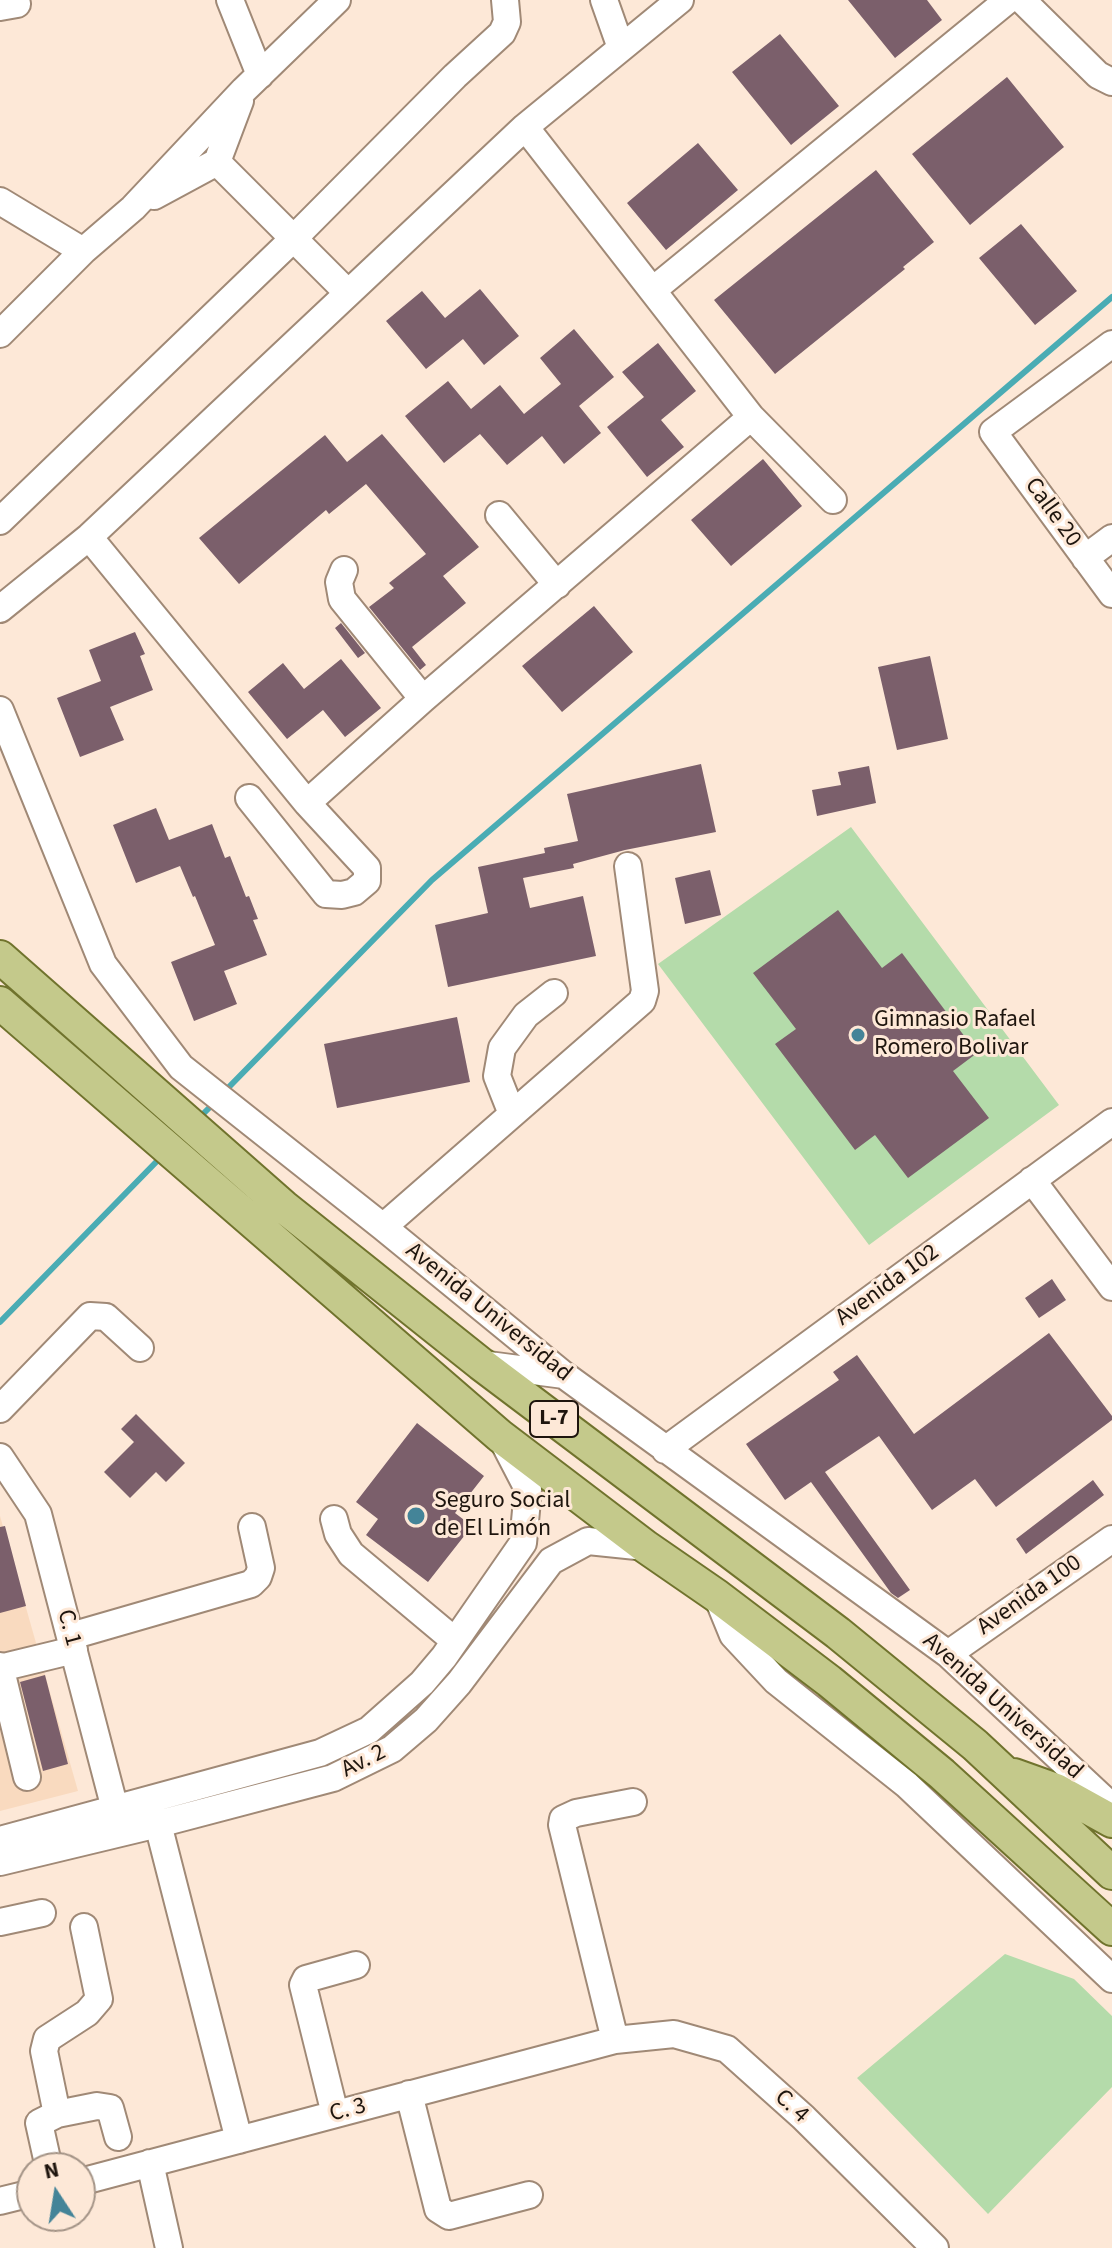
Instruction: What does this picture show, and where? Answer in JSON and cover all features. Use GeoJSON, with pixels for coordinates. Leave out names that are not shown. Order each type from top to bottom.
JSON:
{"type":"FeatureCollection","features":[{"type":"Feature","properties":{"kind":"main road","name":"Avenida Universidad"},"geometry":{"type":"LineString","coordinates":[[0,943],[10,967],[284,1207],[481,1364],[838,1633],[975,1745],[1112,1873]]}},
{"type":"Feature","properties":{"kind":"main road","name":"L-7"},"geometry":{"type":"LineString","coordinates":[[0,1003],[500,1436],[829,1681],[942,1774],[1112,1929]]}},
{"type":"Feature","properties":{"kind":"main road"},"geometry":{"type":"LineString","coordinates":[[1003,1772],[1056,1790],[1112,1821]]}},
{"type":"Feature","properties":{"kind":"street"},"geometry":{"type":"LineString","coordinates":[[133,208],[217,162],[252,82],[230,0]]}},
{"type":"Feature","properties":{"kind":"street"},"geometry":{"type":"LineString","coordinates":[[0,334],[83,251],[133,208],[252,82],[337,0]]}},
{"type":"Feature","properties":{"kind":"street"},"geometry":{"type":"LineString","coordinates":[[0,521],[502,33],[507,22],[505,0]]}},
{"type":"Feature","properties":{"kind":"street"},"geometry":{"type":"LineString","coordinates":[[604,0],[621,48]]}},
{"type":"Feature","properties":{"kind":"street"},"geometry":{"type":"LineString","coordinates":[[0,609],[89,537],[525,127],[680,0]]}},
{"type":"Feature","properties":{"kind":"street"},"geometry":{"type":"LineString","coordinates":[[653,290],[1008,0]]}},
{"type":"Feature","properties":{"kind":"street"},"geometry":{"type":"LineString","coordinates":[[1022,0],[1098,75],[1112,82]]}},
{"type":"Feature","properties":{"kind":"street"},"geometry":{"type":"LineString","coordinates":[[525,127],[751,417],[833,500]]}},
{"type":"Feature","properties":{"kind":"street"},"geometry":{"type":"LineString","coordinates":[[217,162],[348,293]]}},
{"type":"Feature","properties":{"kind":"street"},"geometry":{"type":"LineString","coordinates":[[0,201],[83,251]]}},
{"type":"Feature","properties":{"kind":"street","name":"Calle 20"},"geometry":{"type":"LineString","coordinates":[[1112,344],[993,432],[1112,594]]}},
{"type":"Feature","properties":{"kind":"street"},"geometry":{"type":"LineString","coordinates":[[307,803],[751,417]]}},
{"type":"Feature","properties":{"kind":"street"},"geometry":{"type":"LineString","coordinates":[[499,515],[557,585]]}},
{"type":"Feature","properties":{"kind":"street"},"geometry":{"type":"LineString","coordinates":[[89,537],[307,803],[367,868],[367,881],[354,892],[326,894],[249,798]]}},
{"type":"Feature","properties":{"kind":"street"},"geometry":{"type":"LineString","coordinates":[[1085,558],[1112,538]]}},
{"type":"Feature","properties":{"kind":"street"},"geometry":{"type":"LineString","coordinates":[[344,570],[339,582],[342,599],[423,699]]}},
{"type":"Feature","properties":{"kind":"street","name":"Avenida Universidad"},"geometry":{"type":"LineString","coordinates":[[0,710],[103,964],[181,1067],[564,1375],[948,1654],[1112,1807]]}},
{"type":"Feature","properties":{"kind":"street"},"geometry":{"type":"LineString","coordinates":[[383,1227],[642,1001],[645,991],[628,866]]}},
{"type":"Feature","properties":{"kind":"street"},"geometry":{"type":"LineString","coordinates":[[512,1114],[497,1076],[502,1048],[526,1015],[554,993]]}},
{"type":"Feature","properties":{"kind":"street","name":"Avenida 102"},"geometry":{"type":"LineString","coordinates":[[665,1450],[1112,1122]]}},
{"type":"Feature","properties":{"kind":"street"},"geometry":{"type":"LineString","coordinates":[[1032,1180],[1112,1287]]}},
{"type":"Feature","properties":{"kind":"street"},"geometry":{"type":"LineString","coordinates":[[0,1409],[90,1316],[106,1317],[140,1348]]}},
{"type":"Feature","properties":{"kind":"street"},"geometry":{"type":"LineString","coordinates":[[481,1364],[564,1375]]}},
{"type":"Feature","properties":{"kind":"street","name":"Av. 2"},"geometry":{"type":"LineString","coordinates":[[0,1840],[320,1753],[369,1730],[422,1683],[523,1543],[528,1489],[500,1436]]}},
{"type":"Feature","properties":{"kind":"street","name":"C. 1"},"geometry":{"type":"LineString","coordinates":[[0,1457],[38,1514],[115,1809]]}},
{"type":"Feature","properties":{"kind":"street"},"geometry":{"type":"LineString","coordinates":[[334,1519],[338,1534],[351,1554],[455,1641]]}},
{"type":"Feature","properties":{"kind":"street"},"geometry":{"type":"LineString","coordinates":[[27,1777],[0,1667],[251,1584],[261,1568],[252,1527]]}},
{"type":"Feature","properties":{"kind":"street","name":"Avenida 100"},"geometry":{"type":"LineString","coordinates":[[948,1654],[1112,1539]]}},
{"type":"Feature","properties":{"kind":"street","name":"Av. 2"},"geometry":{"type":"LineString","coordinates":[[0,1862],[333,1778],[392,1749],[426,1720],[459,1683],[551,1561],[588,1541],[646,1547]]}},
{"type":"Feature","properties":{"kind":"street"},"geometry":{"type":"LineString","coordinates":[[717,1596],[733,1635],[776,1681],[907,1785],[1112,1979]]}},
{"type":"Feature","properties":{"kind":"street"},"geometry":{"type":"LineString","coordinates":[[615,2040],[562,1825],[563,1819],[576,1813],[633,1802]]}},
{"type":"Feature","properties":{"kind":"street"},"geometry":{"type":"LineString","coordinates":[[158,1824],[239,2140]]}},
{"type":"Feature","properties":{"kind":"street"},"geometry":{"type":"LineString","coordinates":[[0,1922],[42,1913]]}},
{"type":"Feature","properties":{"kind":"street"},"geometry":{"type":"LineString","coordinates":[[57,2114],[44,2051],[47,2039],[87,2013],[99,1999],[84,1927]]}},
{"type":"Feature","properties":{"kind":"street"},"geometry":{"type":"LineString","coordinates":[[335,2114],[303,1985],[306,1979],[356,1965]]}},
{"type":"Feature","properties":{"kind":"street","name":"C. 4"},"geometry":{"type":"LineString","coordinates":[[615,2040],[674,2034],[727,2049],[803,2117],[935,2248]]}},
{"type":"Feature","properties":{"kind":"street","name":"C. 3"},"geometry":{"type":"LineString","coordinates":[[96,2178],[615,2040]]}},
{"type":"Feature","properties":{"kind":"street"},"geometry":{"type":"LineString","coordinates":[[409,2094],[438,2209],[449,2216],[529,2195]]}},
{"type":"Feature","properties":{"kind":"street"},"geometry":{"type":"LineString","coordinates":[[45,2152],[39,2123],[57,2114],[97,2106],[110,2108],[118,2137]]}},
{"type":"Feature","properties":{"kind":"street"},"geometry":{"type":"LineString","coordinates":[[150,2163],[169,2248]]}},
{"type":"Feature","properties":{"kind":"shaded area"},"geometry":{"type":"Polygon","coordinates":[[[0,1516],[78,1791],[0,1811],[0,1516]]]}},
{"type":"Feature","properties":{"kind":"green space","name":"Gimnasio Rafael Romero Bolivar"},"geometry":{"type":"Polygon","coordinates":[[[851,827],[1059,1105],[869,1245],[658,964],[851,827]]]}},
{"type":"Feature","properties":{"kind":"green space"},"geometry":{"type":"Polygon","coordinates":[[[1005,1954],[1074,1979],[1112,2016],[1112,2087],[988,2214],[857,2078],[1005,1954]]]}},
{"type":"Feature","properties":{"kind":"building"},"geometry":{"type":"Polygon","coordinates":[[[848,0],[927,0],[942,20],[895,58],[848,0]]]}},
{"type":"Feature","properties":{"kind":"building"},"geometry":{"type":"Polygon","coordinates":[[[780,34],[839,106],[791,145],[732,72],[780,34]]]}},
{"type":"Feature","properties":{"kind":"building"},"geometry":{"type":"Polygon","coordinates":[[[1007,77],[1064,147],[970,225],[912,154],[1007,77]]]}},
{"type":"Feature","properties":{"kind":"building"},"geometry":{"type":"Polygon","coordinates":[[[698,143],[738,190],[666,250],[627,203],[698,143]]]}},
{"type":"Feature","properties":{"kind":"building"},"geometry":{"type":"Polygon","coordinates":[[[876,170],[934,242],[775,374],[714,300],[876,170]]]}},
{"type":"Feature","properties":{"kind":"building"},"geometry":{"type":"Polygon","coordinates":[[[1021,224],[1077,291],[1035,325],[979,258],[1021,224]]]}},
{"type":"Feature","properties":{"kind":"building"},"geometry":{"type":"Polygon","coordinates":[[[480,289],[519,336],[484,365],[463,339],[426,369],[386,321],[422,291],[445,318],[480,289]]]}},
{"type":"Feature","properties":{"kind":"building"},"geometry":{"type":"Polygon","coordinates":[[[574,329],[614,377],[579,406],[601,433],[564,464],[542,436],[507,465],[480,434],[444,463],[405,416],[448,381],[471,409],[500,385],[524,414],[561,384],[540,358],[574,329]]]}},
{"type":"Feature","properties":{"kind":"building"},"geometry":{"type":"Polygon","coordinates":[[[658,343],[696,391],[661,420],[684,447],[647,477],[607,427],[644,397],[622,372],[658,343]]]}},
{"type":"Feature","properties":{"kind":"building"},"geometry":{"type":"Polygon","coordinates":[[[382,434],[479,547],[443,576],[466,603],[412,647],[426,665],[420,670],[369,607],[394,588],[389,583],[426,554],[366,484],[329,514],[326,510],[239,584],[199,538],[325,435],[347,462],[382,434]]]}},
{"type":"Feature","properties":{"kind":"building"},"geometry":{"type":"Polygon","coordinates":[[[763,459],[802,506],[731,566],[691,520],[763,459]]]}},
{"type":"Feature","properties":{"kind":"building"},"geometry":{"type":"Polygon","coordinates":[[[594,606],[633,652],[562,712],[522,666],[594,606]]]}},
{"type":"Feature","properties":{"kind":"building"},"geometry":{"type":"Polygon","coordinates":[[[341,623],[365,653],[358,658],[335,628],[341,623]]]}},
{"type":"Feature","properties":{"kind":"building"},"geometry":{"type":"Polygon","coordinates":[[[135,632],[145,654],[140,656],[153,690],[110,707],[124,740],[80,757],[57,698],[101,681],[89,650],[135,632]]]}},
{"type":"Feature","properties":{"kind":"building"},"geometry":{"type":"Polygon","coordinates":[[[930,656],[948,739],[897,750],[878,667],[930,656]]]}},
{"type":"Feature","properties":{"kind":"building"},"geometry":{"type":"Polygon","coordinates":[[[341,659],[381,708],[345,737],[323,710],[287,739],[248,692],[283,663],[304,689],[341,659]]]}},
{"type":"Feature","properties":{"kind":"building"},"geometry":{"type":"Polygon","coordinates":[[[701,764],[716,832],[625,850],[573,864],[574,868],[523,878],[530,908],[583,896],[596,956],[448,987],[435,925],[488,913],[478,867],[545,853],[544,848],[578,841],[567,794],[701,764]]]}},
{"type":"Feature","properties":{"kind":"building"},"geometry":{"type":"Polygon","coordinates":[[[869,766],[876,803],[817,816],[812,790],[841,785],[838,772],[869,766]]]}},
{"type":"Feature","properties":{"kind":"building"},"geometry":{"type":"Polygon","coordinates":[[[156,808],[169,840],[212,824],[225,858],[230,856],[246,897],[249,896],[258,919],[253,920],[267,955],[224,971],[237,1004],[194,1021],[171,962],[215,945],[195,896],[180,866],[136,883],[113,825],[156,808]]]}},
{"type":"Feature","properties":{"kind":"building"},"geometry":{"type":"Polygon","coordinates":[[[710,870],[721,915],[685,924],[675,878],[710,870]]]}},
{"type":"Feature","properties":{"kind":"building"},"geometry":{"type":"Polygon","coordinates":[[[838,910],[882,968],[902,953],[977,1053],[953,1071],[989,1118],[908,1178],[875,1135],[855,1150],[775,1044],[796,1029],[753,973],[838,910]]]}},
{"type":"Feature","properties":{"kind":"building"},"geometry":{"type":"Polygon","coordinates":[[[457,1017],[470,1082],[337,1108],[324,1044],[457,1017]]]}},
{"type":"Feature","properties":{"kind":"building"},"geometry":{"type":"Polygon","coordinates":[[[1052,1279],[1066,1300],[1039,1318],[1025,1298],[1052,1279]]]}},
{"type":"Feature","properties":{"kind":"building"},"geometry":{"type":"Polygon","coordinates":[[[1049,1333],[1112,1420],[996,1507],[975,1479],[932,1510],[879,1436],[825,1472],[910,1590],[898,1598],[891,1593],[811,1482],[785,1500],[746,1444],[839,1380],[833,1372],[857,1355],[914,1434],[1049,1333]]]}},
{"type":"Feature","properties":{"kind":"building"},"geometry":{"type":"Polygon","coordinates":[[[136,1414],[185,1463],[166,1482],[156,1472],[130,1498],[104,1472],[134,1442],[121,1429],[136,1414]]]}},
{"type":"Feature","properties":{"kind":"building","name":"Seguro Social de El Limón"},"geometry":{"type":"Polygon","coordinates":[[[417,1423],[484,1476],[455,1513],[472,1526],[428,1582],[366,1535],[378,1519],[356,1502],[417,1423]]]}},
{"type":"Feature","properties":{"kind":"building"},"geometry":{"type":"Polygon","coordinates":[[[1093,1480],[1104,1495],[1026,1554],[1016,1539],[1093,1480]]]}},
{"type":"Feature","properties":{"kind":"building"},"geometry":{"type":"Polygon","coordinates":[[[5,1526],[26,1606],[0,1613],[0,1527],[5,1526]]]}},
{"type":"Feature","properties":{"kind":"building"},"geometry":{"type":"Polygon","coordinates":[[[45,1675],[68,1764],[43,1771],[20,1682],[45,1675]]]}},
{"type":"Feature","properties":{"kind":"waterway"},"geometry":{"type":"LineString","coordinates":[[226,1090],[432,880],[1112,297]]}},
{"type":"Feature","properties":{"kind":"waterway"},"geometry":{"type":"LineString","coordinates":[[199,1118],[212,1105]]}},
{"type":"Feature","properties":{"kind":"waterway"},"geometry":{"type":"LineString","coordinates":[[0,1322],[161,1157]]}},
{"type":"Feature","properties":{"kind":"place","name":"Gimnasio Rafael Romero Bolivar"},"geometry":{"type":"Point","coordinates":[858,1035]}},
{"type":"Feature","properties":{"kind":"place","name":"Seguro Social de El Limón"},"geometry":{"type":"Point","coordinates":[416,1516]}}]}
